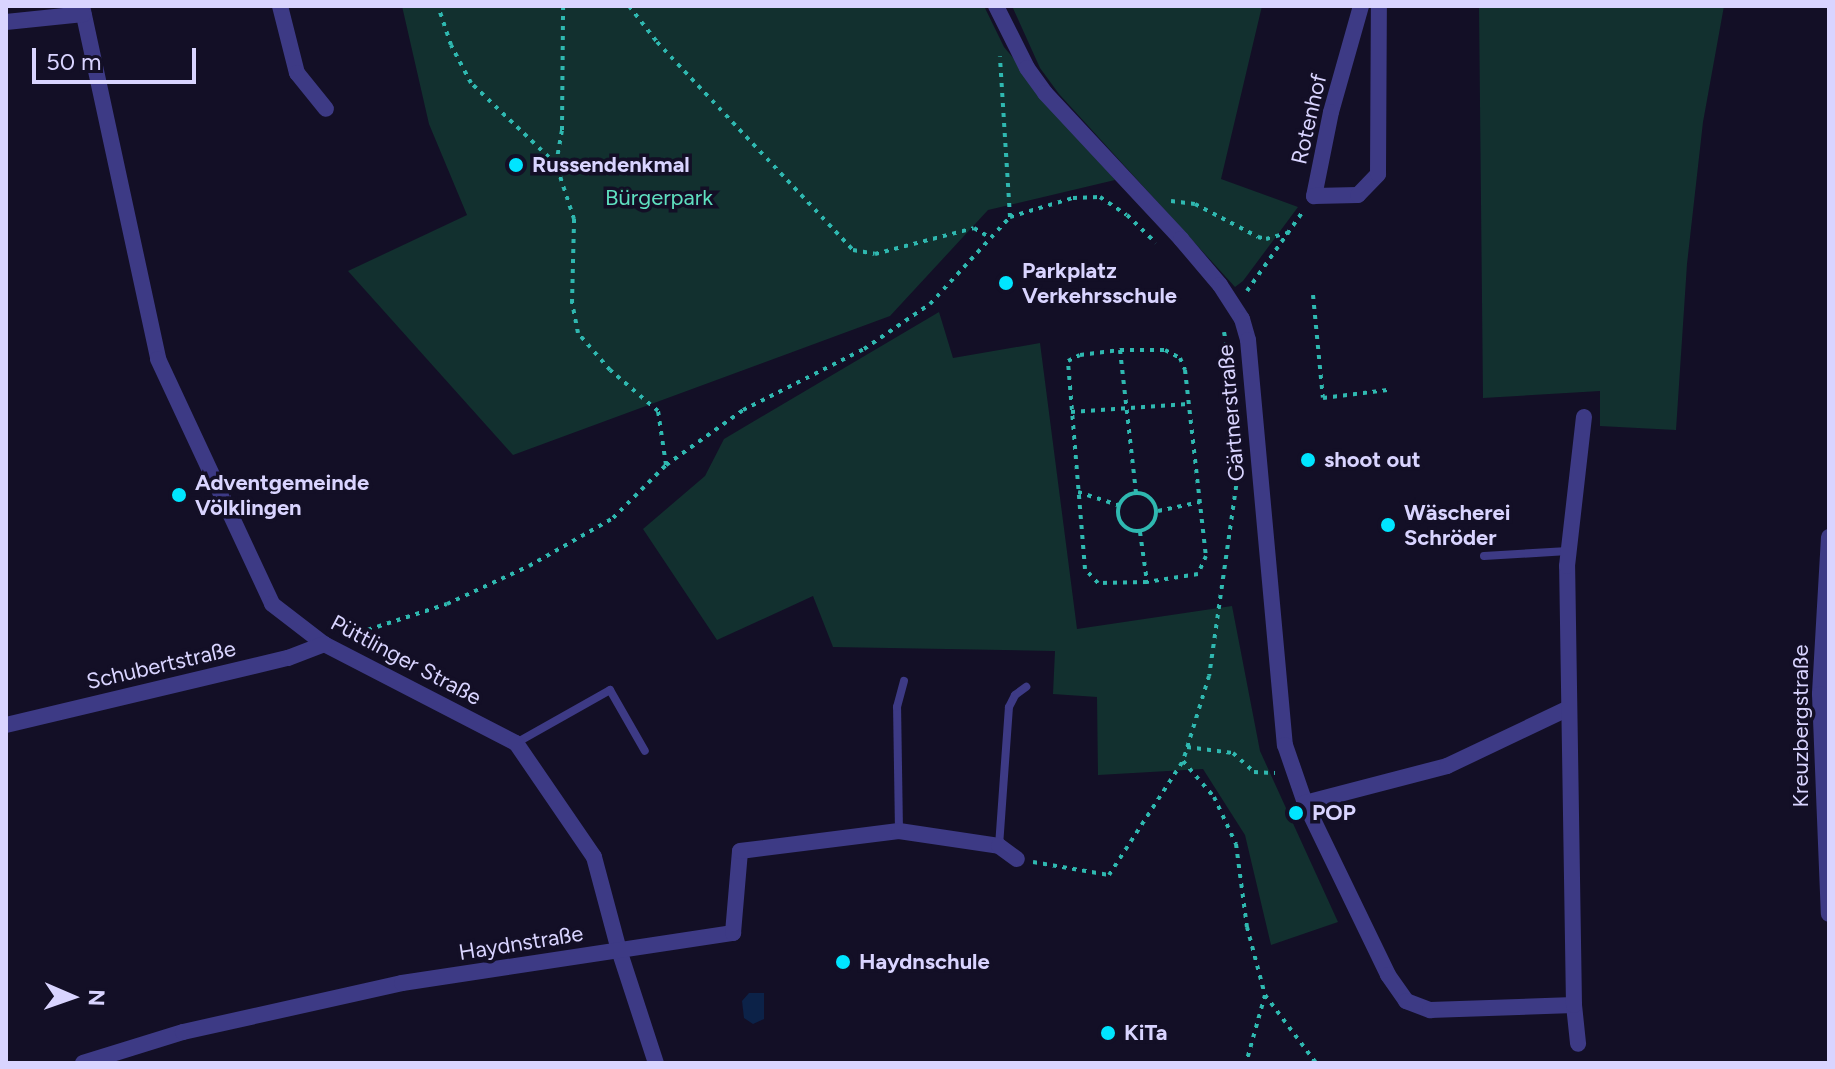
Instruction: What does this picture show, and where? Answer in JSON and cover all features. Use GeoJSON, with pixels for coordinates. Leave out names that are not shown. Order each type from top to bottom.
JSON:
{"type":"FeatureCollection","features":[{"type":"Feature","properties":{"kind":"street"},"geometry":{"type":"LineString","coordinates":[[280,6],[297,73],[326,109]]}},
{"type":"Feature","properties":{"kind":"street","name":"Gärtnerstraße"},"geometry":{"type":"LineString","coordinates":[[996,6],[1011,38],[1045,93],[1181,239],[1232,301],[1248,340],[1285,745],[1305,803],[1388,975],[1406,1001],[1430,1010],[1574,1005]]}},
{"type":"Feature","properties":{"kind":"street","name":"Rotenhof"},"geometry":{"type":"LineString","coordinates":[[1361,6],[1331,112],[1314,196],[1358,195],[1378,174],[1379,6]]}},
{"type":"Feature","properties":{"kind":"street"},"geometry":{"type":"LineString","coordinates":[[6,22],[83,10]]}},
{"type":"Feature","properties":{"kind":"street","name":"Püttlinger Straße"},"geometry":{"type":"LineString","coordinates":[[83,10],[158,359],[272,604],[324,644],[516,743],[594,857],[619,950],[656,1063]]}},
{"type":"Feature","properties":{"kind":"street"},"geometry":{"type":"LineString","coordinates":[[1578,1044],[1574,1005],[1569,551],[1584,417]]}},
{"type":"Feature","properties":{"kind":"street","name":"Kreuzbergstraße"},"geometry":{"type":"LineString","coordinates":[[1829,537],[1820,694],[1829,914]]}},
{"type":"Feature","properties":{"kind":"street","name":"Schubertstraße"},"geometry":{"type":"LineString","coordinates":[[6,725],[288,658],[324,644]]}},
{"type":"Feature","properties":{"kind":"street"},"geometry":{"type":"LineString","coordinates":[[1305,803],[1447,766],[1569,708]]}},
{"type":"Feature","properties":{"kind":"street","name":"Haydnstraße"},"geometry":{"type":"LineString","coordinates":[[83,1063],[183,1032],[402,983],[733,933],[740,851],[899,831],[999,846],[1017,859]]}},
{"type":"Feature","properties":{"kind":"lane"},"geometry":{"type":"LineString","coordinates":[[1484,556],[1569,551]]}},
{"type":"Feature","properties":{"kind":"lane"},"geometry":{"type":"LineString","coordinates":[[899,831],[897,707],[904,681]]}},
{"type":"Feature","properties":{"kind":"lane"},"geometry":{"type":"LineString","coordinates":[[999,846],[1009,707],[1015,695],[1026,687]]}},
{"type":"Feature","properties":{"kind":"lane"},"geometry":{"type":"LineString","coordinates":[[516,743],[610,690],[645,751]]}},
{"type":"Feature","properties":{"kind":"path"},"geometry":{"type":"LineString","coordinates":[[438,6],[451,45],[471,83],[556,164]]}},
{"type":"Feature","properties":{"kind":"path"},"geometry":{"type":"LineString","coordinates":[[563,6],[562,130],[556,164],[574,219],[572,303],[578,333],[610,370],[658,411],[666,465]]}},
{"type":"Feature","properties":{"kind":"path"},"geometry":{"type":"LineString","coordinates":[[629,6],[657,42],[853,250],[875,254],[974,228],[989,237]]}},
{"type":"Feature","properties":{"kind":"path"},"geometry":{"type":"LineString","coordinates":[[1010,217],[1000,55],[1011,38]]}},
{"type":"Feature","properties":{"kind":"path"},"geometry":{"type":"LineString","coordinates":[[1232,301],[1258,279],[1314,196]]}},
{"type":"Feature","properties":{"kind":"path"},"geometry":{"type":"LineString","coordinates":[[324,644],[447,604],[529,566],[613,518],[666,465],[743,410],[864,349],[930,304],[1010,217],[1073,198],[1100,197],[1127,215],[1164,251]]}},
{"type":"Feature","properties":{"kind":"path"},"geometry":{"type":"LineString","coordinates":[[1150,208],[1170,201],[1184,202],[1195,204],[1258,237],[1266,239],[1290,232]]}},
{"type":"Feature","properties":{"kind":"path"},"geometry":{"type":"LineString","coordinates":[[1313,295],[1323,398],[1388,390]]}},
{"type":"Feature","properties":{"kind":"path"},"geometry":{"type":"LineString","coordinates":[[1223,328],[1230,367]]}},
{"type":"Feature","properties":{"kind":"path"},"geometry":{"type":"LineString","coordinates":[[1120,350],[1136,493]]}},
{"type":"Feature","properties":{"kind":"path"},"geometry":{"type":"LineString","coordinates":[[1120,350],[1165,350],[1180,358],[1185,370],[1206,556],[1198,574],[1147,582],[1098,583],[1085,569],[1068,361],[1080,355],[1120,350]]}},
{"type":"Feature","properties":{"kind":"path"},"geometry":{"type":"LineString","coordinates":[[1071,412],[1189,404]]}},
{"type":"Feature","properties":{"kind":"path"},"geometry":{"type":"LineString","coordinates":[[1017,859],[1109,875],[1183,761],[1209,676],[1240,461],[1256,447]]}},
{"type":"Feature","properties":{"kind":"path"},"geometry":{"type":"LineString","coordinates":[[1078,492],[1118,505]]}},
{"type":"Feature","properties":{"kind":"path"},"geometry":{"type":"LineString","coordinates":[[1136,493],[1149,497],[1158,511],[1154,524],[1140,532],[1120,521],[1118,505],[1126,495],[1136,493]]}},
{"type":"Feature","properties":{"kind":"path"},"geometry":{"type":"LineString","coordinates":[[1158,511],[1200,502]]}},
{"type":"Feature","properties":{"kind":"path"},"geometry":{"type":"LineString","coordinates":[[1140,532],[1147,582]]}},
{"type":"Feature","properties":{"kind":"path"},"geometry":{"type":"LineString","coordinates":[[1187,747],[1233,753],[1261,775],[1292,767]]}},
{"type":"Feature","properties":{"kind":"path"},"geometry":{"type":"LineString","coordinates":[[1183,761],[1214,797],[1236,844],[1247,927],[1265,995],[1316,1063]]}},
{"type":"Feature","properties":{"kind":"path"},"geometry":{"type":"LineString","coordinates":[[1246,1063],[1265,995]]}},
{"type":"Feature","properties":{"kind":"green space","name":"Bürgerpark"},"geometry":{"type":"Polygon","coordinates":[[[402,6],[984,6],[1004,47],[1115,180],[988,210],[890,316],[513,455],[348,271],[467,215],[429,124],[402,6]]]}},
{"type":"Feature","properties":{"kind":"green space"},"geometry":{"type":"Polygon","coordinates":[[[1012,6],[1262,6],[1221,179],[1298,207],[1243,281],[1235,287],[1059,94],[1040,68],[1012,6]]]}},
{"type":"Feature","properties":{"kind":"green space"},"geometry":{"type":"Polygon","coordinates":[[[1479,6],[1724,6],[1703,122],[1687,264],[1676,430],[1600,426],[1600,391],[1483,398],[1479,6]]]}},
{"type":"Feature","properties":{"kind":"green space"},"geometry":{"type":"Polygon","coordinates":[[[939,312],[953,358],[1040,343],[1077,629],[1232,606],[1260,751],[1338,922],[1271,945],[1245,835],[1203,769],[1098,775],[1097,697],[1053,694],[1055,651],[833,647],[813,596],[717,640],[643,529],[705,476],[724,439],[939,312]]]}},
{"type":"Feature","properties":{"kind":"water"},"geometry":{"type":"Polygon","coordinates":[[[749,993],[764,993],[764,1019],[753,1024],[744,1018],[742,1001],[749,993]]]}},
{"type":"Feature","properties":{"kind":"place","name":"Russendenkmal"},"geometry":{"type":"Point","coordinates":[516,165]}},
{"type":"Feature","properties":{"kind":"place","name":"Parkplatz Verkehrsschule"},"geometry":{"type":"Point","coordinates":[1006,283]}},
{"type":"Feature","properties":{"kind":"place","name":"shoot out"},"geometry":{"type":"Point","coordinates":[1308,460]}},
{"type":"Feature","properties":{"kind":"place","name":"Adventgemeinde Völklingen"},"geometry":{"type":"Point","coordinates":[179,495]}},
{"type":"Feature","properties":{"kind":"place","name":"Wäscherei Schröder"},"geometry":{"type":"Point","coordinates":[1388,525]}},
{"type":"Feature","properties":{"kind":"place","name":"POP"},"geometry":{"type":"Point","coordinates":[1296,813]}},
{"type":"Feature","properties":{"kind":"place","name":"Haydnschule"},"geometry":{"type":"Point","coordinates":[843,962]}},
{"type":"Feature","properties":{"kind":"place","name":"KiTa"},"geometry":{"type":"Point","coordinates":[1108,1033]}}]}
